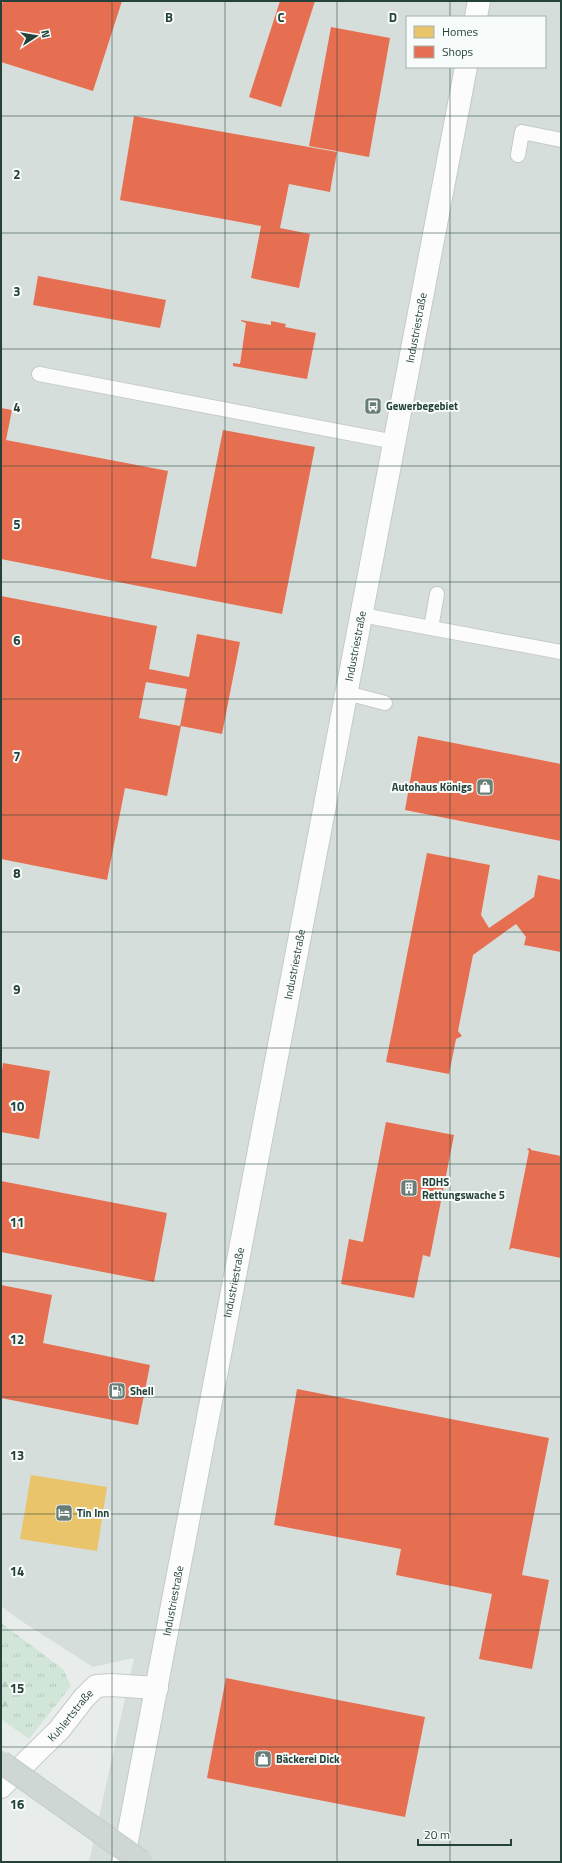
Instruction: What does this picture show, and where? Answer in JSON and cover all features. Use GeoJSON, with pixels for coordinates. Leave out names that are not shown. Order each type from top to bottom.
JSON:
{"type":"FeatureCollection","features":[{"type":"Feature","properties":{"kind":"main road"},"geometry":{"type":"LineString","coordinates":[[1,1762],[142,1862]]}},
{"type":"Feature","properties":{"kind":"street"},"geometry":{"type":"LineString","coordinates":[[476,16],[479,1]]}},
{"type":"Feature","properties":{"kind":"street","name":"Industriestraße"},"geometry":{"type":"LineString","coordinates":[[124,1862],[466,68]]}},
{"type":"Feature","properties":{"kind":"street","name":"Kuhlertstraße"},"geometry":{"type":"LineString","coordinates":[[1,1787],[58,1730],[84,1698],[96,1686],[111,1685],[157,1688]]}},
{"type":"Feature","properties":{"kind":"lane"},"geometry":{"type":"LineString","coordinates":[[518,155],[522,132],[561,140]]}},
{"type":"Feature","properties":{"kind":"lane"},"geometry":{"type":"LineString","coordinates":[[39,374],[395,442]]}},
{"type":"Feature","properties":{"kind":"lane"},"geometry":{"type":"LineString","coordinates":[[431,628],[437,594]]}},
{"type":"Feature","properties":{"kind":"lane"},"geometry":{"type":"LineString","coordinates":[[362,615],[561,652]]}},
{"type":"Feature","properties":{"kind":"lane"},"geometry":{"type":"LineString","coordinates":[[347,693],[385,703]]}},
{"type":"Feature","properties":{"kind":"shaded area"},"geometry":{"type":"Polygon","coordinates":[[[1,1],[561,1],[561,1862],[89,1862],[134,1658],[93,1667],[18,1619],[1,1606],[1,1]]]}},
{"type":"Feature","properties":{"kind":"green space"},"geometry":{"type":"Polygon","coordinates":[[[1,1623],[63,1669],[71,1686],[29,1739],[1,1719],[1,1708],[16,1701],[3,1670],[3,1631],[1,1630],[1,1623]]]}},
{"type":"Feature","properties":{"kind":"green space"},"geometry":{"type":"Polygon","coordinates":[[[1,1630],[3,1631],[3,1670],[16,1701],[1,1708],[1,1630]]]}},
{"type":"Feature","properties":{"kind":"building: Homes","name":"Tin Inn"},"geometry":{"type":"Polygon","coordinates":[[[31,1475],[107,1487],[97,1551],[20,1539],[31,1475]]]}},
{"type":"Feature","properties":{"kind":"building: Shops"},"geometry":{"type":"Polygon","coordinates":[[[3,1],[122,1],[93,91],[1,62],[1,8],[3,1]]]}},
{"type":"Feature","properties":{"kind":"building: Shops"},"geometry":{"type":"Polygon","coordinates":[[[280,1],[315,1],[281,107],[249,97],[280,1]]]}},
{"type":"Feature","properties":{"kind":"building: Shops"},"geometry":{"type":"Polygon","coordinates":[[[331,27],[390,38],[369,157],[309,146],[331,27]]]}},
{"type":"Feature","properties":{"kind":"building: Shops"},"geometry":{"type":"Polygon","coordinates":[[[134,116],[337,152],[330,192],[289,184],[280,228],[310,234],[299,288],[251,278],[261,226],[120,200],[134,116]]]}},
{"type":"Feature","properties":{"kind":"building: Shops"},"geometry":{"type":"Polygon","coordinates":[[[38,276],[166,300],[160,328],[33,305],[38,276]]]}},
{"type":"Feature","properties":{"kind":"building: Shops"},"geometry":{"type":"Polygon","coordinates":[[[241,320],[271,325],[271,321],[286,324],[285,327],[316,333],[307,379],[233,366],[233,363],[240,364],[246,323],[241,320]]]}},
{"type":"Feature","properties":{"kind":"building: Shops"},"geometry":{"type":"Polygon","coordinates":[[[1,408],[12,410],[6,440],[168,471],[151,558],[196,567],[223,430],[315,447],[282,614],[1,559],[1,408]]]}},
{"type":"Feature","properties":{"kind":"building: Shops"},"geometry":{"type":"Polygon","coordinates":[[[1,596],[157,626],[149,669],[189,677],[197,634],[240,642],[222,734],[181,726],[167,796],[125,788],[107,880],[1,859],[1,596]],[[146,682],[139,718],[180,726],[187,689],[146,682]]]}},
{"type":"Feature","properties":{"kind":"building: Shops","name":"Autohaus Königs"},"geometry":{"type":"Polygon","coordinates":[[[418,736],[561,764],[561,841],[405,810],[418,736]]]}},
{"type":"Feature","properties":{"kind":"building: Shops"},"geometry":{"type":"Polygon","coordinates":[[[427,853],[490,865],[481,915],[489,928],[534,897],[538,875],[561,880],[561,952],[524,945],[526,937],[516,924],[473,955],[458,1031],[462,1036],[456,1039],[449,1074],[386,1062],[427,853]]]}},
{"type":"Feature","properties":{"kind":"building: Shops"},"geometry":{"type":"Polygon","coordinates":[[[3,1063],[50,1071],[39,1139],[1,1132],[1,1077],[3,1063]]]}},
{"type":"Feature","properties":{"kind":"building: Shops","name":"RDHS Rettungswache 5"},"geometry":{"type":"Polygon","coordinates":[[[386,1122],[454,1135],[430,1257],[423,1255],[414,1298],[341,1284],[349,1239],[363,1242],[386,1122]]]}},
{"type":"Feature","properties":{"kind":"building: Shops"},"geometry":{"type":"Polygon","coordinates":[[[529,1148],[531,1150],[561,1156],[561,1258],[512,1248],[509,1250],[529,1151],[527,1149],[529,1148]]]}},
{"type":"Feature","properties":{"kind":"building: Shops"},"geometry":{"type":"Polygon","coordinates":[[[1,1181],[167,1213],[154,1282],[1,1252],[1,1181]]]}},
{"type":"Feature","properties":{"kind":"building: Shops"},"geometry":{"type":"Polygon","coordinates":[[[1,1285],[52,1295],[43,1343],[150,1365],[138,1425],[1,1398],[1,1285]]]}},
{"type":"Feature","properties":{"kind":"building: Shops"},"geometry":{"type":"Polygon","coordinates":[[[297,1389],[549,1438],[522,1575],[549,1580],[532,1669],[479,1659],[492,1594],[396,1575],[401,1549],[274,1525],[297,1389]]]}},
{"type":"Feature","properties":{"kind":"building: Shops"},"geometry":{"type":"Polygon","coordinates":[[[226,1678],[425,1717],[405,1817],[207,1778],[226,1678]]]}},
{"type":"Feature","properties":{"kind":"place","name":"Gewerbegebiet"},"geometry":{"type":"Point","coordinates":[373,406]}},
{"type":"Feature","properties":{"kind":"place","name":"Autohaus Königs"},"geometry":{"type":"Point","coordinates":[485,787]}},
{"type":"Feature","properties":{"kind":"place","name":"RDHS Rettungswache 5"},"geometry":{"type":"Point","coordinates":[409,1188]}},
{"type":"Feature","properties":{"kind":"place","name":"Shell"},"geometry":{"type":"Point","coordinates":[117,1391]}},
{"type":"Feature","properties":{"kind":"place","name":"Tin Inn"},"geometry":{"type":"Point","coordinates":[64,1513]}},
{"type":"Feature","properties":{"kind":"place","name":"Bäckerei Dick"},"geometry":{"type":"Point","coordinates":[263,1759]}}]}
